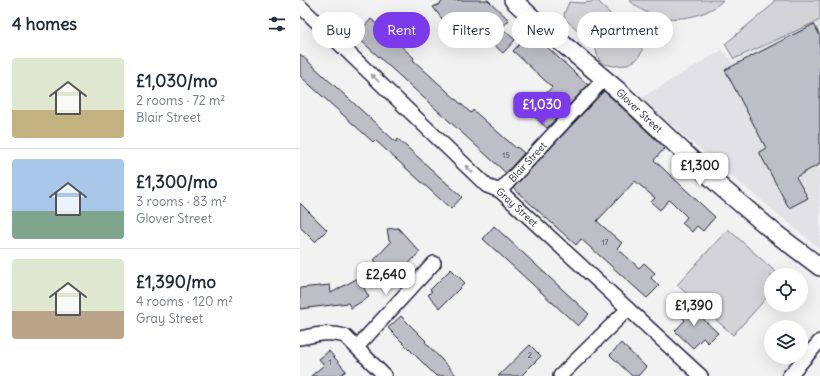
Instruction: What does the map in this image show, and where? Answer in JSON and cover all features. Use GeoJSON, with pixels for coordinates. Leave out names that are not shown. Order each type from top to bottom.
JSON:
{"type":"FeatureCollection","features":[{"type":"Feature","properties":{"kind":"street","name":"Glover Street"},"geometry":{"type":"LineString","coordinates":[[513,0],[620,92],[722,187],[775,233],[820,267]]}},
{"type":"Feature","properties":{"kind":"street","name":"Gray Street"},"geometry":{"type":"LineString","coordinates":[[300,6],[487,186],[500,191],[701,376]]}},
{"type":"Feature","properties":{"kind":"street","name":"Blair Street"},"geometry":{"type":"LineString","coordinates":[[500,191],[604,79]]}},
{"type":"Feature","properties":{"kind":"street"},"geometry":{"type":"LineString","coordinates":[[357,347],[434,263]]}},
{"type":"Feature","properties":{"kind":"street"},"geometry":{"type":"LineString","coordinates":[[560,376],[628,309]]}},
{"type":"Feature","properties":{"kind":"street"},"geometry":{"type":"LineString","coordinates":[[300,338],[329,333],[337,333],[345,336],[357,347],[378,374]]}},
{"type":"Feature","properties":{"kind":"street"},"geometry":{"type":"LineString","coordinates":[[789,376],[820,341]]}},
{"type":"Feature","properties":{"kind":"shaded area"},"geometry":{"type":"Polygon","coordinates":[[[629,0],[723,0],[708,11],[698,15],[678,18],[673,18],[673,12],[646,12],[629,0]]]}},
{"type":"Feature","properties":{"kind":"shaded area"},"geometry":{"type":"Polygon","coordinates":[[[774,0],[820,0],[820,20],[734,59],[725,44],[772,5],[774,0]]]}},
{"type":"Feature","properties":{"kind":"shaded area"},"geometry":{"type":"Polygon","coordinates":[[[598,1],[608,12],[577,12],[577,29],[569,22],[569,12],[565,12],[569,2],[582,3],[598,1]]]}},
{"type":"Feature","properties":{"kind":"shaded area"},"geometry":{"type":"Polygon","coordinates":[[[820,17],[820,249],[639,99],[722,50],[734,62],[820,17]]]}},
{"type":"Feature","properties":{"kind":"shaded area"},"geometry":{"type":"Polygon","coordinates":[[[595,48],[642,48],[642,52],[636,60],[625,65],[614,66],[604,64],[599,60],[595,48]]]}},
{"type":"Feature","properties":{"kind":"shaded area"},"geometry":{"type":"Polygon","coordinates":[[[728,229],[771,268],[764,268],[764,301],[733,335],[677,285],[728,229]]]}},
{"type":"Feature","properties":{"kind":"building"},"geometry":{"type":"Polygon","coordinates":[[[444,0],[488,0],[501,12],[438,12],[438,14],[433,7],[440,4],[444,0]]]}},
{"type":"Feature","properties":{"kind":"building"},"geometry":{"type":"Polygon","coordinates":[[[504,15],[509,20],[504,26],[504,15]]]}},
{"type":"Feature","properties":{"kind":"building"},"geometry":{"type":"Polygon","coordinates":[[[371,19],[373,21],[373,48],[403,48],[414,58],[413,60],[471,113],[473,110],[516,148],[517,147],[524,153],[506,173],[365,44],[365,26],[371,19]]]}},
{"type":"Feature","properties":{"kind":"building"},"geometry":{"type":"Polygon","coordinates":[[[814,24],[820,36],[820,164],[796,177],[808,198],[789,208],[759,152],[766,148],[725,70],[814,24]]]}},
{"type":"Feature","properties":{"kind":"building"},"geometry":{"type":"Polygon","coordinates":[[[504,30],[512,37],[512,43],[503,53],[498,48],[504,48],[504,30]]]}},
{"type":"Feature","properties":{"kind":"building"},"geometry":{"type":"Polygon","coordinates":[[[516,48],[548,48],[588,85],[547,128],[529,112],[552,87],[513,51],[516,48]]]}},
{"type":"Feature","properties":{"kind":"building"},"geometry":{"type":"Polygon","coordinates":[[[300,54],[396,142],[398,139],[462,197],[451,209],[375,140],[373,142],[300,76],[300,54]]]}},
{"type":"Feature","properties":{"kind":"building"},"geometry":{"type":"Polygon","coordinates":[[[604,91],[665,148],[654,160],[715,217],[703,231],[697,226],[692,232],[682,223],[687,217],[671,201],[669,200],[660,210],[651,202],[655,198],[635,181],[597,221],[622,243],[617,248],[639,268],[644,263],[655,273],[651,278],[659,286],[647,298],[581,239],[576,245],[513,188],[604,91]]]}},
{"type":"Feature","properties":{"kind":"building"},"geometry":{"type":"Polygon","coordinates":[[[300,203],[327,230],[315,242],[300,227],[300,203]]]}},
{"type":"Feature","properties":{"kind":"building"},"geometry":{"type":"Polygon","coordinates":[[[494,226],[589,314],[578,326],[483,239],[494,226]]]}},
{"type":"Feature","properties":{"kind":"building"},"geometry":{"type":"Polygon","coordinates":[[[398,228],[420,252],[385,288],[370,275],[379,264],[374,260],[391,242],[389,240],[387,229],[398,228]]]}},
{"type":"Feature","properties":{"kind":"building"},"geometry":{"type":"Polygon","coordinates":[[[451,269],[465,283],[440,308],[428,295],[432,291],[430,290],[451,269]]]}},
{"type":"Feature","properties":{"kind":"building"},"geometry":{"type":"Polygon","coordinates":[[[358,278],[369,297],[351,308],[348,303],[300,309],[300,288],[330,285],[331,293],[358,278]]]}},
{"type":"Feature","properties":{"kind":"building"},"geometry":{"type":"Polygon","coordinates":[[[686,303],[718,333],[708,343],[703,338],[693,348],[675,331],[685,320],[677,312],[686,303]]]}},
{"type":"Feature","properties":{"kind":"building"},"geometry":{"type":"Polygon","coordinates":[[[401,316],[426,341],[425,342],[457,376],[436,376],[388,328],[401,316]]]}},
{"type":"Feature","properties":{"kind":"building"},"geometry":{"type":"Polygon","coordinates":[[[621,343],[646,367],[638,376],[632,376],[610,355],[621,343]]]}},
{"type":"Feature","properties":{"kind":"building"},"geometry":{"type":"Polygon","coordinates":[[[530,345],[541,356],[521,376],[498,376],[530,345]]]}},
{"type":"Feature","properties":{"kind":"building"},"geometry":{"type":"Polygon","coordinates":[[[329,351],[346,371],[339,376],[311,376],[324,365],[319,359],[329,351]]]}}]}
